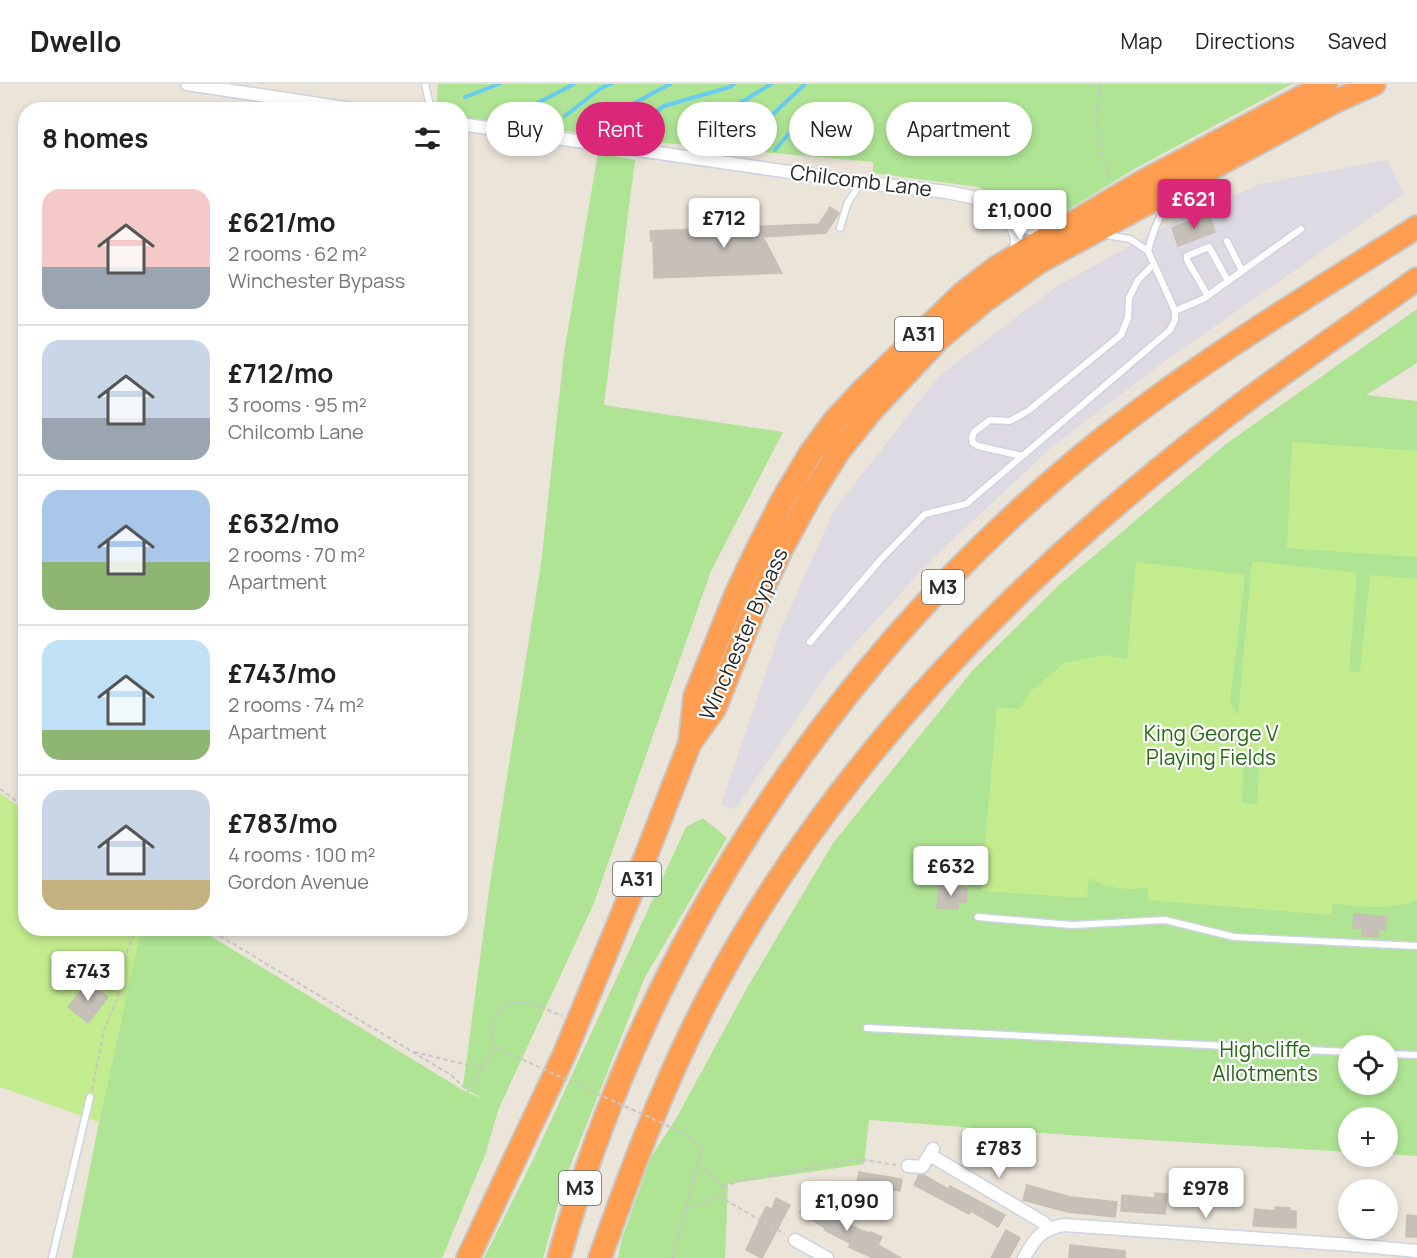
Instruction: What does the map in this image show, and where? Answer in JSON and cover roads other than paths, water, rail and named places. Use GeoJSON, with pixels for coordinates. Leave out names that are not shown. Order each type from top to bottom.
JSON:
{"type":"FeatureCollection","features":[{"type":"Feature","properties":{"kind":"highway","name":"Winchester Bypass"},"geometry":{"type":"LineString","coordinates":[[690,743],[695,696],[736,594],[783,499],[810,454],[834,421],[924,329],[963,293],[1016,255],[1120,194],[1326,84]]}},
{"type":"Feature","properties":{"kind":"highway","name":"Winchester Bypass"},"geometry":{"type":"LineString","coordinates":[[690,743],[715,708],[757,602],[781,550],[810,497],[839,451],[865,418],[925,352],[974,309],[1038,262],[1332,103],[1374,84]]}},
{"type":"Feature","properties":{"kind":"highway","name":"M3"},"geometry":{"type":"LineString","coordinates":[[559,1258],[604,1119],[654,1000],[697,919],[742,842],[840,704],[920,611],[969,559],[1076,460],[1161,395],[1264,324],[1417,228]]}},
{"type":"Feature","properties":{"kind":"highway","name":"M3"},"geometry":{"type":"LineString","coordinates":[[600,1258],[644,1136],[695,1023],[748,928],[796,854],[863,761],[993,617],[1054,559],[1129,494],[1222,419],[1417,279]]}},
{"type":"Feature","properties":{"kind":"highway","name":"A31"},"geometry":{"type":"LineString","coordinates":[[468,1258],[577,1024],[690,743]]}},
{"type":"Feature","properties":{"kind":"street"},"geometry":{"type":"LineString","coordinates":[[187,84],[305,102]]}},
{"type":"Feature","properties":{"kind":"street","name":"Chilcomb Lane"},"geometry":{"type":"LineString","coordinates":[[468,125],[858,182],[947,192],[976,198],[997,207],[1025,227],[1050,234]]}},
{"type":"Feature","properties":{"kind":"street"},"geometry":{"type":"LineString","coordinates":[[1008,214],[1017,237],[1016,255]]}},
{"type":"Feature","properties":{"kind":"street"},"geometry":{"type":"LineString","coordinates":[[908,1166],[922,1167],[932,1152],[1049,1228]]}},
{"type":"Feature","properties":{"kind":"street"},"geometry":{"type":"LineString","coordinates":[[1024,1258],[1031,1246],[1049,1228],[1064,1225],[1417,1251]]}},
{"type":"Feature","properties":{"kind":"street"},"geometry":{"type":"LineString","coordinates":[[795,1240],[827,1258]]}},
{"type":"Feature","properties":{"kind":"street"},"geometry":{"type":"LineString","coordinates":[[1350,1258],[1351,1245]]}},
{"type":"Feature","properties":{"kind":"lane"},"geometry":{"type":"LineString","coordinates":[[425,84],[429,102]]}},
{"type":"Feature","properties":{"kind":"lane"},"geometry":{"type":"LineString","coordinates":[[840,228],[848,202],[858,182]]}},
{"type":"Feature","properties":{"kind":"lane"},"geometry":{"type":"LineString","coordinates":[[1148,251],[1160,214],[1186,182]]}},
{"type":"Feature","properties":{"kind":"lane"},"geometry":{"type":"LineString","coordinates":[[1175,311],[1208,296],[1301,229]]}},
{"type":"Feature","properties":{"kind":"lane"},"geometry":{"type":"LineString","coordinates":[[810,642],[881,559],[925,514],[966,504],[1170,330],[1175,320],[1175,311],[1148,251],[1130,239],[1089,234]]}},
{"type":"Feature","properties":{"kind":"lane"},"geometry":{"type":"LineString","coordinates":[[1227,242],[1242,271]]}},
{"type":"Feature","properties":{"kind":"lane"},"geometry":{"type":"LineString","coordinates":[[1208,296],[1187,260],[1187,256],[1209,247],[1228,281]]}},
{"type":"Feature","properties":{"kind":"lane"},"geometry":{"type":"LineString","coordinates":[[1022,456],[978,446],[973,443],[974,432],[990,420],[1010,421],[1028,411],[1120,334],[1128,318],[1129,298],[1138,280],[1154,264]]}},
{"type":"Feature","properties":{"kind":"lane"},"geometry":{"type":"LineString","coordinates":[[978,917],[1072,925],[1165,920],[1234,937],[1417,945]]}},
{"type":"Feature","properties":{"kind":"lane"},"geometry":{"type":"LineString","coordinates":[[867,1028],[1338,1052]]}},
{"type":"Feature","properties":{"kind":"lane"},"geometry":{"type":"LineString","coordinates":[[1398,1054],[1417,1055]]}},
{"type":"Feature","properties":{"kind":"lane"},"geometry":{"type":"LineString","coordinates":[[52,1258],[90,1097]]}},
{"type":"Feature","properties":{"kind":"waterway"},"geometry":{"type":"LineString","coordinates":[[465,97],[499,84]]}},
{"type":"Feature","properties":{"kind":"waterway"},"geometry":{"type":"LineString","coordinates":[[540,102],[574,84]]}},
{"type":"Feature","properties":{"kind":"waterway"},"geometry":{"type":"LineString","coordinates":[[565,116],[601,88],[611,84]]}},
{"type":"Feature","properties":{"kind":"waterway"},"geometry":{"type":"LineString","coordinates":[[636,102],[670,84]]}},
{"type":"Feature","properties":{"kind":"waterway"},"geometry":{"type":"LineString","coordinates":[[665,106],[734,84]]}},
{"type":"Feature","properties":{"kind":"waterway"},"geometry":{"type":"LineString","coordinates":[[742,102],[771,84]]}},
{"type":"Feature","properties":{"kind":"waterway"},"geometry":{"type":"LineString","coordinates":[[777,110],[805,84]]}},
{"type":"Feature","properties":{"kind":"waterway"},"geometry":{"type":"LineString","coordinates":[[777,148],[789,134]]}},
{"type":"Feature","properties":{"kind":"park label","name":"King George V Playing Fields"},"geometry":{"type":"Point","coordinates":[1211,746]}},
{"type":"Feature","properties":{"kind":"park label","name":"Highcliffe Allotments"},"geometry":{"type":"Point","coordinates":[1265,1062]}}]}
